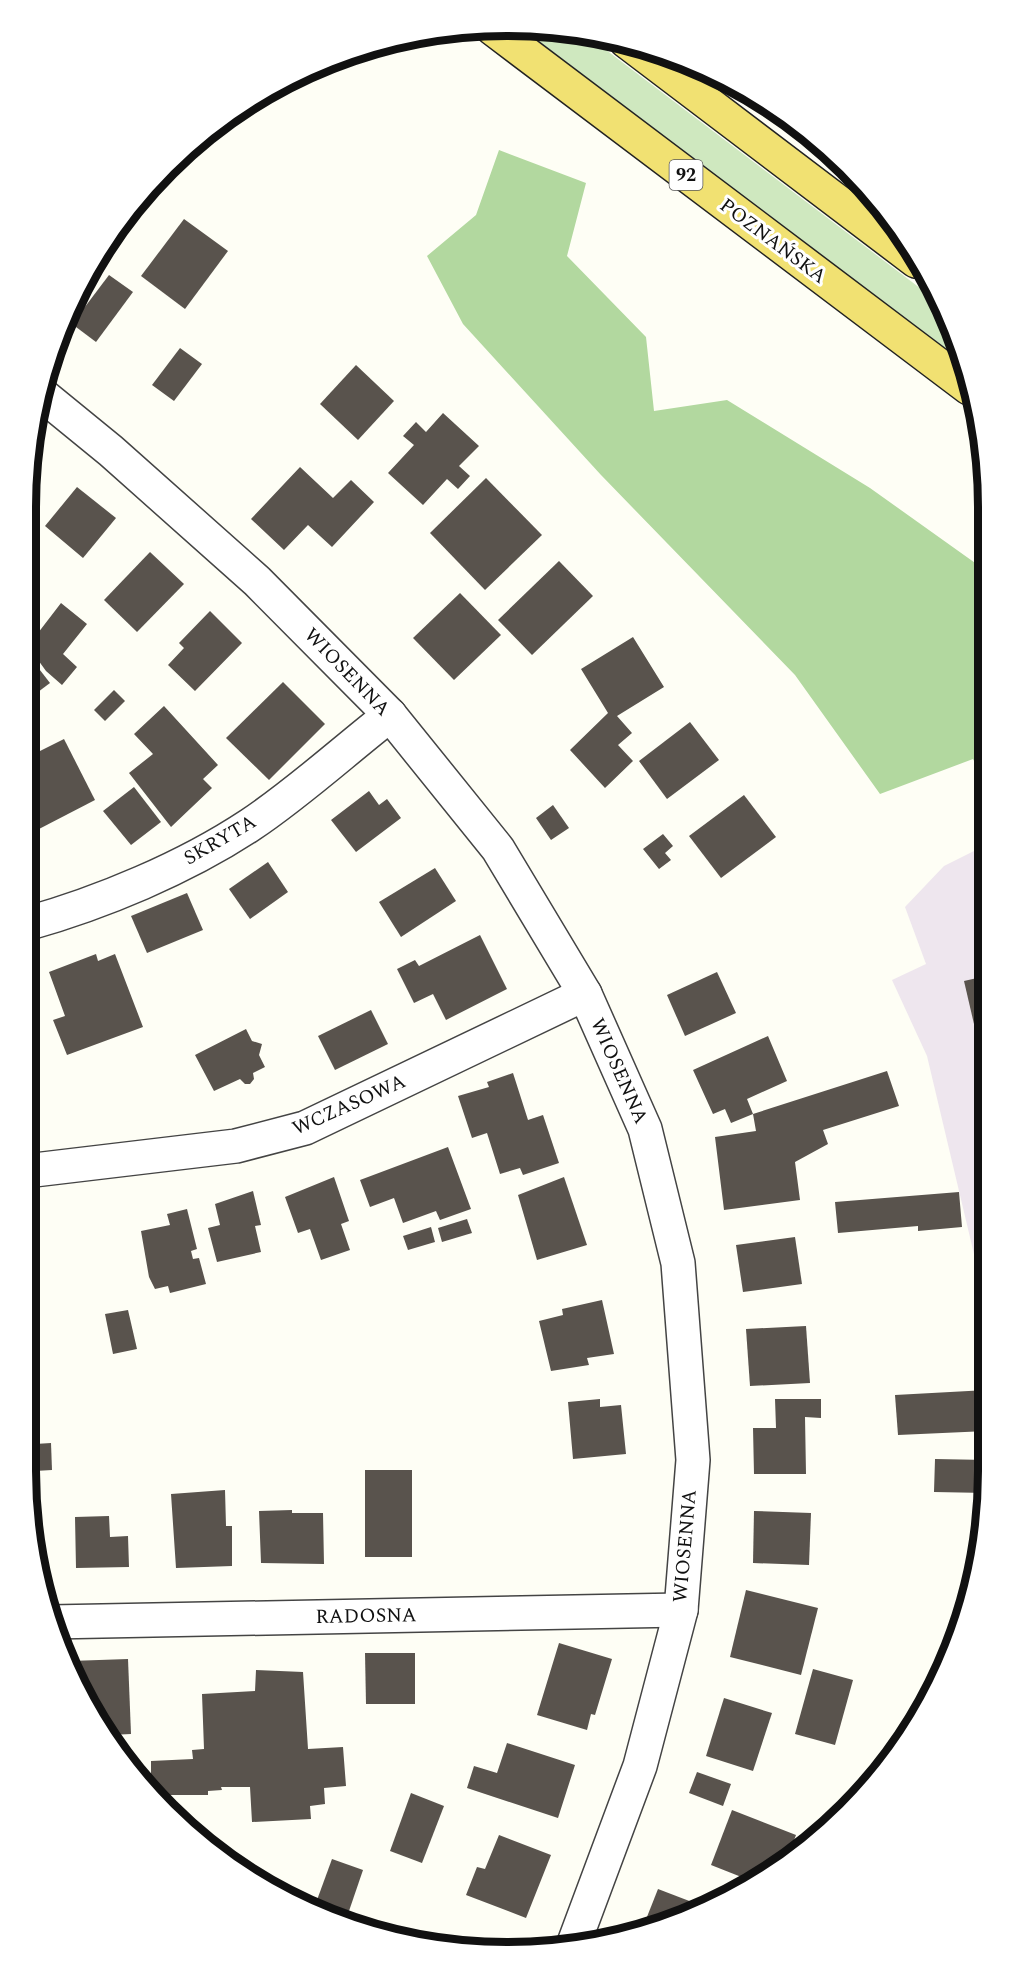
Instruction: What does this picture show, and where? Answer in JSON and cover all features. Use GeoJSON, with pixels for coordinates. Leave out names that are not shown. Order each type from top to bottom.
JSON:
{"type":"FeatureCollection","features":[{"type":"Feature","properties":{"kind":"main road","name":"POZNAŃSKA"},"geometry":{"type":"LineString","coordinates":[[503,36],[961,382]]}},
{"type":"Feature","properties":{"kind":"main road"},"geometry":{"type":"LineString","coordinates":[[648,58],[902,251]]}},
{"type":"Feature","properties":{"kind":"street","name":"WIOSENNA"},"geometry":{"type":"LineString","coordinates":[[49,400],[111,451],[257,581],[390,716],[498,849],[585,994],[645,1129],[678,1263],[693,1460],[681,1610],[640,1766],[575,1937]]}},
{"type":"Feature","properties":{"kind":"street","name":"SKRYTA"},"geometry":{"type":"LineString","coordinates":[[36,921],[76,910],[178,864],[250,825],[390,716]]}},
{"type":"Feature","properties":{"kind":"street","name":"WCZASOWA"},"geometry":{"type":"LineString","coordinates":[[36,1171],[236,1146],[305,1128],[585,994]]}},
{"type":"Feature","properties":{"kind":"street","name":"RADOSNA"},"geometry":{"type":"LineString","coordinates":[[61,1622],[681,1610]]}},
{"type":"Feature","properties":{"kind":"shaded area"},"geometry":{"type":"Polygon","coordinates":[[[978,849],[978,1271],[927,1056],[892,980],[926,964],[905,907],[944,866],[978,849]]]}},
{"type":"Feature","properties":{"kind":"green space"},"geometry":{"type":"Polygon","coordinates":[[[533,37],[600,45],[925,292],[952,353],[533,37]]]}},
{"type":"Feature","properties":{"kind":"green space"},"geometry":{"type":"Polygon","coordinates":[[[499,150],[586,183],[567,256],[646,337],[654,411],[727,400],[870,488],[978,565],[978,768],[973,759],[880,794],[795,675],[601,475],[463,324],[427,256],[476,215],[499,150]]]}},
{"type":"Feature","properties":{"kind":"building"},"geometry":{"type":"Polygon","coordinates":[[[184,219],[228,251],[185,309],[141,276],[184,219]]]}},
{"type":"Feature","properties":{"kind":"building"},"geometry":{"type":"Polygon","coordinates":[[[109,275],[133,292],[96,342],[73,325],[109,275]]]}},
{"type":"Feature","properties":{"kind":"building"},"geometry":{"type":"Polygon","coordinates":[[[180,348],[202,364],[174,401],[152,385],[180,348]]]}},
{"type":"Feature","properties":{"kind":"building"},"geometry":{"type":"Polygon","coordinates":[[[356,365],[394,401],[358,440],[320,404],[356,365]]]}},
{"type":"Feature","properties":{"kind":"building"},"geometry":{"type":"Polygon","coordinates":[[[443,413],[479,446],[459,466],[470,476],[458,489],[447,479],[423,505],[388,473],[414,445],[403,436],[416,422],[426,432],[443,413]]]}},
{"type":"Feature","properties":{"kind":"building"},"geometry":{"type":"Polygon","coordinates":[[[300,467],[333,498],[351,480],[374,502],[332,547],[308,525],[284,550],[251,519],[300,467]]]}},
{"type":"Feature","properties":{"kind":"building"},"geometry":{"type":"Polygon","coordinates":[[[486,478],[542,535],[485,590],[430,533],[486,478]]]}},
{"type":"Feature","properties":{"kind":"building"},"geometry":{"type":"Polygon","coordinates":[[[77,487],[116,518],[83,558],[45,526],[77,487]]]}},
{"type":"Feature","properties":{"kind":"building"},"geometry":{"type":"Polygon","coordinates":[[[150,552],[184,584],[137,632],[104,600],[150,552]]]}},
{"type":"Feature","properties":{"kind":"building"},"geometry":{"type":"Polygon","coordinates":[[[559,561],[593,596],[532,655],[498,620],[559,561]]]}},
{"type":"Feature","properties":{"kind":"building"},"geometry":{"type":"Polygon","coordinates":[[[460,593],[501,635],[454,680],[413,638],[460,593]]]}},
{"type":"Feature","properties":{"kind":"building"},"geometry":{"type":"Polygon","coordinates":[[[61,603],[87,624],[63,654],[77,667],[62,685],[46,671],[36,657],[36,636],[61,603]]]}},
{"type":"Feature","properties":{"kind":"building"},"geometry":{"type":"Polygon","coordinates":[[[210,611],[242,643],[195,691],[168,665],[184,648],[179,643],[210,611]]]}},
{"type":"Feature","properties":{"kind":"building"},"geometry":{"type":"Polygon","coordinates":[[[633,637],[664,687],[617,716],[632,733],[618,745],[633,761],[605,788],[570,750],[608,713],[581,669],[633,637]]]}},
{"type":"Feature","properties":{"kind":"building"},"geometry":{"type":"Polygon","coordinates":[[[36,665],[50,683],[36,694],[36,665]]]}},
{"type":"Feature","properties":{"kind":"building"},"geometry":{"type":"Polygon","coordinates":[[[283,682],[325,724],[269,780],[226,738],[283,682]]]}},
{"type":"Feature","properties":{"kind":"building"},"geometry":{"type":"Polygon","coordinates":[[[114,690],[125,701],[105,721],[94,710],[114,690]]]}},
{"type":"Feature","properties":{"kind":"building"},"geometry":{"type":"Polygon","coordinates":[[[164,706],[218,765],[203,779],[212,788],[171,827],[129,773],[153,754],[134,734],[164,706]]]}},
{"type":"Feature","properties":{"kind":"building"},"geometry":{"type":"Polygon","coordinates":[[[690,722],[719,760],[667,799],[639,761],[690,722]]]}},
{"type":"Feature","properties":{"kind":"building"},"geometry":{"type":"Polygon","coordinates":[[[64,739],[95,800],[39,829],[36,823],[36,753],[64,739]]]}},
{"type":"Feature","properties":{"kind":"building"},"geometry":{"type":"Polygon","coordinates":[[[134,787],[161,822],[131,845],[103,811],[134,787]]]}},
{"type":"Feature","properties":{"kind":"building"},"geometry":{"type":"Polygon","coordinates":[[[369,791],[379,805],[387,799],[401,818],[356,852],[331,820],[369,791]]]}},
{"type":"Feature","properties":{"kind":"building"},"geometry":{"type":"Polygon","coordinates":[[[744,795],[776,837],[721,878],[689,836],[744,795]]]}},
{"type":"Feature","properties":{"kind":"building"},"geometry":{"type":"Polygon","coordinates":[[[553,805],[569,828],[551,840],[536,818],[553,805]]]}},
{"type":"Feature","properties":{"kind":"building"},"geometry":{"type":"Polygon","coordinates":[[[663,834],[673,846],[665,853],[671,860],[659,869],[643,849],[663,834]]]}},
{"type":"Feature","properties":{"kind":"building"},"geometry":{"type":"Polygon","coordinates":[[[268,862],[288,892],[250,919],[229,889],[268,862]]]}},
{"type":"Feature","properties":{"kind":"building"},"geometry":{"type":"Polygon","coordinates":[[[435,868],[456,901],[401,937],[379,902],[435,868]]]}},
{"type":"Feature","properties":{"kind":"building"},"geometry":{"type":"Polygon","coordinates":[[[187,893],[203,930],[147,953],[131,916],[187,893]]]}},
{"type":"Feature","properties":{"kind":"building"},"geometry":{"type":"Polygon","coordinates":[[[480,935],[507,989],[446,1020],[433,994],[414,1003],[397,969],[415,960],[419,966],[480,935]]]}},
{"type":"Feature","properties":{"kind":"building"},"geometry":{"type":"Polygon","coordinates":[[[96,954],[98,961],[115,954],[143,1027],[67,1055],[53,1020],[65,1016],[49,972],[96,954]]]}},
{"type":"Feature","properties":{"kind":"building"},"geometry":{"type":"Polygon","coordinates":[[[717,972],[736,1013],[685,1036],[667,995],[717,972]]]}},
{"type":"Feature","properties":{"kind":"building"},"geometry":{"type":"Polygon","coordinates":[[[978,978],[978,1037],[977,1037],[964,981],[978,978]]]}},
{"type":"Feature","properties":{"kind":"building"},"geometry":{"type":"Polygon","coordinates":[[[371,1010],[388,1044],[335,1070],[318,1036],[371,1010]]]}},
{"type":"Feature","properties":{"kind":"building"},"geometry":{"type":"Polygon","coordinates":[[[246,1029],[252,1041],[262,1044],[259,1055],[265,1067],[253,1073],[254,1079],[250,1084],[245,1084],[240,1079],[214,1091],[195,1055],[246,1029]]]}},
{"type":"Feature","properties":{"kind":"building"},"geometry":{"type":"Polygon","coordinates":[[[768,1036],[787,1081],[747,1099],[753,1114],[731,1123],[725,1109],[713,1114],[693,1070],[768,1036]]]}},
{"type":"Feature","properties":{"kind":"building"},"geometry":{"type":"Polygon","coordinates":[[[887,1071],[899,1106],[823,1130],[828,1144],[795,1162],[800,1200],[724,1210],[715,1137],[756,1131],[753,1114],[887,1071]]]}},
{"type":"Feature","properties":{"kind":"building"},"geometry":{"type":"Polygon","coordinates":[[[513,1073],[528,1120],[543,1115],[559,1163],[523,1175],[520,1168],[500,1174],[487,1133],[472,1138],[458,1096],[489,1087],[487,1082],[513,1073]]]}},
{"type":"Feature","properties":{"kind":"building"},"geometry":{"type":"Polygon","coordinates":[[[448,1147],[471,1209],[440,1220],[436,1211],[403,1223],[394,1198],[370,1207],[360,1180],[448,1147]]]}},
{"type":"Feature","properties":{"kind":"building"},"geometry":{"type":"Polygon","coordinates":[[[334,1177],[349,1221],[341,1224],[350,1250],[321,1260],[310,1229],[298,1233],[285,1197],[334,1177]]]}},
{"type":"Feature","properties":{"kind":"building"},"geometry":{"type":"Polygon","coordinates":[[[564,1177],[587,1245],[537,1260],[518,1195],[564,1177]]]}},
{"type":"Feature","properties":{"kind":"building"},"geometry":{"type":"Polygon","coordinates":[[[253,1191],[261,1225],[255,1226],[261,1252],[217,1262],[208,1228],[220,1225],[215,1204],[253,1191]]]}},
{"type":"Feature","properties":{"kind":"building"},"geometry":{"type":"Polygon","coordinates":[[[959,1192],[962,1227],[918,1231],[918,1226],[838,1233],[835,1202],[959,1192]]]}},
{"type":"Feature","properties":{"kind":"building"},"geometry":{"type":"Polygon","coordinates":[[[187,1209],[197,1249],[191,1251],[193,1259],[199,1258],[206,1284],[170,1293],[168,1286],[155,1289],[149,1277],[141,1231],[170,1225],[167,1214],[187,1209]]]}},
{"type":"Feature","properties":{"kind":"building"},"geometry":{"type":"Polygon","coordinates":[[[467,1219],[472,1233],[442,1242],[438,1228],[467,1219]]]}},
{"type":"Feature","properties":{"kind":"building"},"geometry":{"type":"Polygon","coordinates":[[[431,1227],[435,1242],[408,1250],[403,1236],[431,1227]]]}},
{"type":"Feature","properties":{"kind":"building"},"geometry":{"type":"Polygon","coordinates":[[[795,1237],[802,1284],[743,1292],[736,1245],[795,1237]]]}},
{"type":"Feature","properties":{"kind":"building"},"geometry":{"type":"Polygon","coordinates":[[[602,1300],[614,1354],[587,1358],[589,1365],[551,1371],[539,1321],[563,1315],[562,1309],[602,1300]]]}},
{"type":"Feature","properties":{"kind":"building"},"geometry":{"type":"Polygon","coordinates":[[[128,1310],[137,1349],[113,1354],[105,1314],[128,1310]]]}},
{"type":"Feature","properties":{"kind":"building"},"geometry":{"type":"Polygon","coordinates":[[[806,1326],[810,1383],[750,1386],[746,1329],[806,1326]]]}},
{"type":"Feature","properties":{"kind":"building"},"geometry":{"type":"Polygon","coordinates":[[[978,1390],[978,1431],[898,1435],[895,1395],[978,1390]]]}},
{"type":"Feature","properties":{"kind":"building"},"geometry":{"type":"Polygon","coordinates":[[[600,1399],[600,1407],[621,1405],[626,1454],[573,1459],[568,1402],[600,1399]]]}},
{"type":"Feature","properties":{"kind":"building"},"geometry":{"type":"Polygon","coordinates":[[[775,1399],[821,1399],[821,1418],[805,1417],[806,1474],[754,1474],[753,1428],[776,1428],[775,1399]]]}},
{"type":"Feature","properties":{"kind":"building"},"geometry":{"type":"Polygon","coordinates":[[[51,1443],[52,1470],[36,1471],[36,1444],[51,1443]]]}},
{"type":"Feature","properties":{"kind":"building"},"geometry":{"type":"Polygon","coordinates":[[[935,1459],[978,1460],[977,1493],[934,1492],[935,1459]]]}},
{"type":"Feature","properties":{"kind":"building"},"geometry":{"type":"Polygon","coordinates":[[[365,1470],[412,1470],[412,1557],[365,1557],[365,1470]]]}},
{"type":"Feature","properties":{"kind":"building"},"geometry":{"type":"Polygon","coordinates":[[[225,1490],[226,1526],[232,1526],[232,1566],[176,1568],[171,1494],[225,1490]]]}},
{"type":"Feature","properties":{"kind":"building"},"geometry":{"type":"Polygon","coordinates":[[[292,1510],[292,1513],[323,1513],[324,1564],[261,1563],[259,1511],[292,1510]]]}},
{"type":"Feature","properties":{"kind":"building"},"geometry":{"type":"Polygon","coordinates":[[[754,1511],[811,1513],[809,1565],[753,1563],[754,1511]]]}},
{"type":"Feature","properties":{"kind":"building"},"geometry":{"type":"Polygon","coordinates":[[[109,1516],[110,1537],[128,1536],[129,1567],[76,1568],[75,1517],[109,1516]]]}},
{"type":"Feature","properties":{"kind":"building"},"geometry":{"type":"Polygon","coordinates":[[[746,1590],[818,1608],[801,1675],[730,1657],[746,1590]]]}},
{"type":"Feature","properties":{"kind":"building"},"geometry":{"type":"Polygon","coordinates":[[[559,1643],[612,1659],[595,1715],[591,1714],[587,1730],[537,1715],[559,1643]]]}},
{"type":"Feature","properties":{"kind":"building"},"geometry":{"type":"Polygon","coordinates":[[[365,1653],[415,1653],[415,1704],[366,1704],[365,1653]]]}},
{"type":"Feature","properties":{"kind":"building"},"geometry":{"type":"Polygon","coordinates":[[[128,1659],[131,1734],[116,1735],[77,1661],[128,1659]]]}},
{"type":"Feature","properties":{"kind":"building"},"geometry":{"type":"Polygon","coordinates":[[[813,1669],[853,1680],[835,1745],[795,1734],[813,1669]]]}},
{"type":"Feature","properties":{"kind":"building"},"geometry":{"type":"Polygon","coordinates":[[[256,1670],[303,1672],[308,1749],[343,1747],[346,1786],[324,1788],[325,1804],[310,1806],[311,1819],[252,1822],[250,1787],[221,1787],[222,1790],[208,1791],[208,1795],[165,1795],[146,1773],[151,1773],[151,1761],[193,1759],[192,1750],[204,1749],[202,1694],[255,1691],[256,1670]]]}},
{"type":"Feature","properties":{"kind":"building"},"geometry":{"type":"Polygon","coordinates":[[[724,1698],[772,1713],[753,1771],[706,1756],[724,1698]]]}},
{"type":"Feature","properties":{"kind":"building"},"geometry":{"type":"Polygon","coordinates":[[[507,1743],[575,1765],[558,1818],[467,1788],[474,1766],[497,1773],[507,1743]]]}},
{"type":"Feature","properties":{"kind":"building"},"geometry":{"type":"Polygon","coordinates":[[[697,1772],[731,1784],[723,1806],[689,1793],[697,1772]]]}},
{"type":"Feature","properties":{"kind":"building"},"geometry":{"type":"Polygon","coordinates":[[[411,1793],[444,1806],[422,1863],[390,1851],[411,1793]]]}},
{"type":"Feature","properties":{"kind":"building"},"geometry":{"type":"Polygon","coordinates":[[[732,1810],[796,1835],[792,1847],[744,1878],[711,1865],[732,1810]]]}},
{"type":"Feature","properties":{"kind":"building"},"geometry":{"type":"Polygon","coordinates":[[[499,1835],[551,1855],[526,1918],[466,1895],[477,1867],[485,1869],[499,1835]]]}},
{"type":"Feature","properties":{"kind":"building"},"geometry":{"type":"Polygon","coordinates":[[[332,1859],[363,1870],[349,1911],[317,1900],[332,1859]]]}},
{"type":"Feature","properties":{"kind":"building"},"geometry":{"type":"Polygon","coordinates":[[[658,1889],[694,1903],[658,1917],[645,1921],[658,1889]]]}}]}
